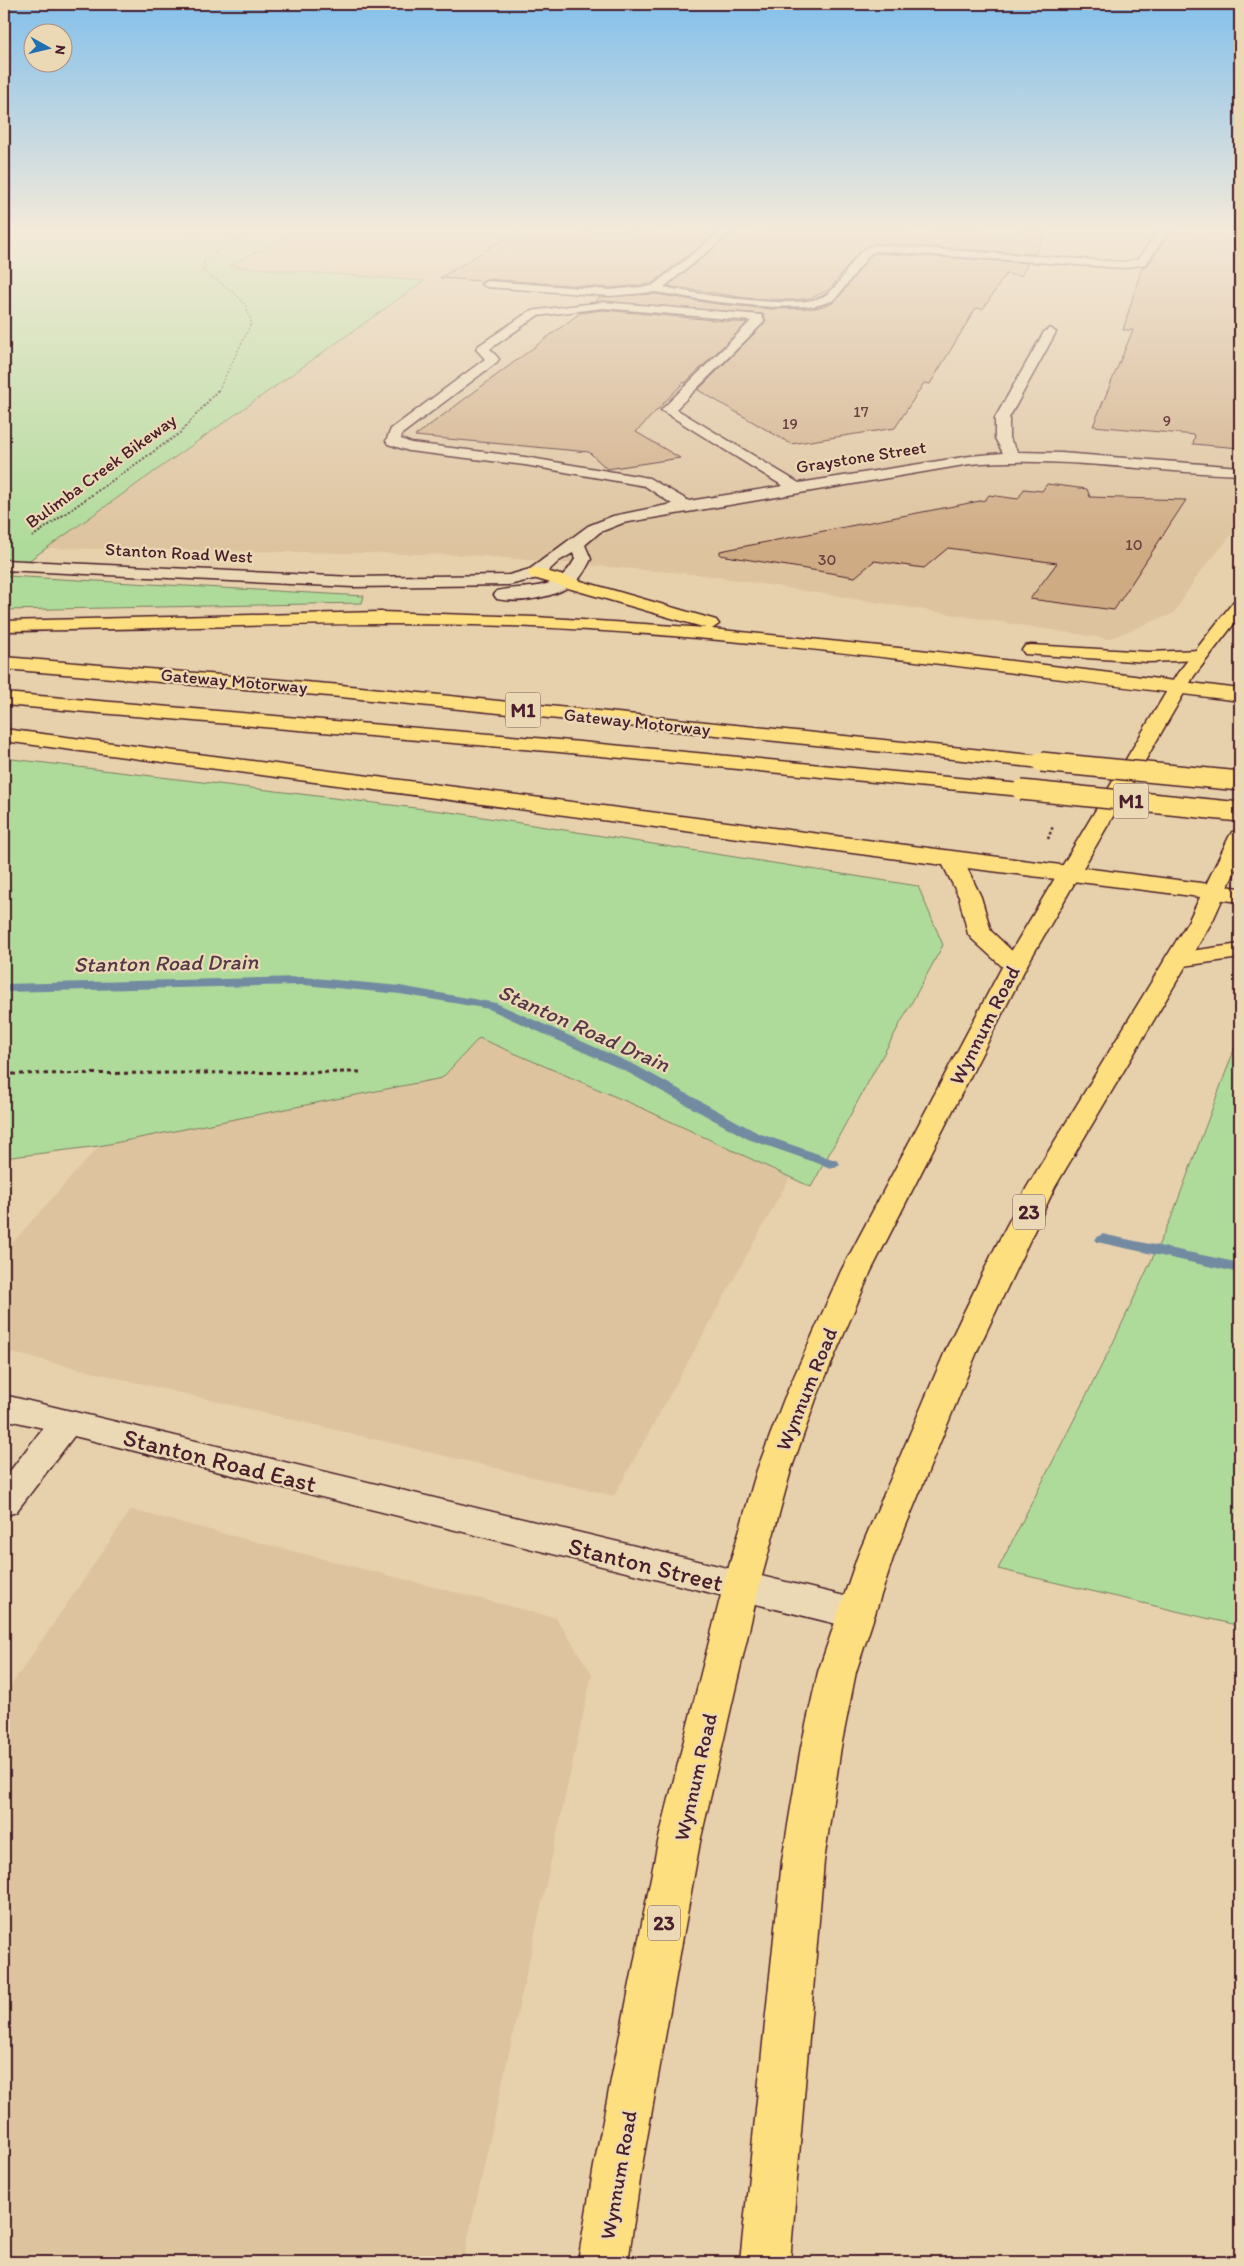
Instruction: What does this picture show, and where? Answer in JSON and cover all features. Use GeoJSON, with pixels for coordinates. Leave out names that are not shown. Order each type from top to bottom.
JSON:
{"type":"FeatureCollection","features":[{"type":"Feature","properties":{"kind":"main road"},"geometry":{"type":"LineString","coordinates":[[536,573],[750,636]]}},
{"type":"Feature","properties":{"kind":"main road","name":"Wynnum Road"},"geometry":{"type":"LineString","coordinates":[[603,2262],[618,2166],[679,1842],[741,1587],[786,1434],[826,1336],[856,1272],[1015,965],[1178,687],[1240,605]]}},
{"type":"Feature","properties":{"kind":"main road"},"geometry":{"type":"LineString","coordinates":[[4,626],[240,618],[361,617],[512,621],[750,636],[953,658],[1240,695]]}},
{"type":"Feature","properties":{"kind":"main road"},"geometry":{"type":"LineString","coordinates":[[953,658],[1007,649],[1148,657],[1201,655]]}},
{"type":"Feature","properties":{"kind":"main road","name":"Gateway Motorway"},"geometry":{"type":"LineString","coordinates":[[4,663],[341,691],[1240,781]]}},
{"type":"Feature","properties":{"kind":"main road","name":"Gateway Motorway"},"geometry":{"type":"LineString","coordinates":[[4,700],[559,746],[1240,812]]}},
{"type":"Feature","properties":{"kind":"main road"},"geometry":{"type":"LineString","coordinates":[[4,735],[1069,875],[1240,895]]}},
{"type":"Feature","properties":{"kind":"main road","name":"23"},"geometry":{"type":"LineString","coordinates":[[765,2262],[803,1861],[823,1737],[837,1672],[876,1555],[963,1347],[1009,1250],[1042,1187],[1216,892],[1240,837]]}},
{"type":"Feature","properties":{"kind":"main road"},"geometry":{"type":"LineString","coordinates":[[951,859],[970,897],[980,934],[1015,965]]}},
{"type":"Feature","properties":{"kind":"main road"},"geometry":{"type":"LineString","coordinates":[[1176,960],[1240,951]]}},
{"type":"Feature","properties":{"kind":"street"},"geometry":{"type":"LineString","coordinates":[[500,337],[482,349],[493,359],[396,432],[393,441],[409,448],[525,461],[649,482],[686,506]]}},
{"type":"Feature","properties":{"kind":"street"},"geometry":{"type":"LineString","coordinates":[[742,337],[668,410],[795,488]]}},
{"type":"Feature","properties":{"kind":"street"},"geometry":{"type":"LineString","coordinates":[[1014,456],[1001,439],[1002,418],[1047,337]]}},
{"type":"Feature","properties":{"kind":"street","name":"Graystone Street"},"geometry":{"type":"LineString","coordinates":[[536,573],[553,558],[577,544],[594,529],[605,524],[686,506],[970,460],[1014,456],[1088,458],[1160,466],[1240,471]]}},
{"type":"Feature","properties":{"kind":"street","name":"Graystone Street"},"geometry":{"type":"LineString","coordinates":[[1160,466],[1207,477],[1240,482]]}},
{"type":"Feature","properties":{"kind":"street"},"geometry":{"type":"LineString","coordinates":[[568,581],[576,573],[583,559],[577,544]]}},
{"type":"Feature","properties":{"kind":"street","name":"Stanton Road West"},"geometry":{"type":"LineString","coordinates":[[4,565],[353,582],[404,580],[494,581],[536,573]]}},
{"type":"Feature","properties":{"kind":"street","name":"Stanton Road West"},"geometry":{"type":"LineString","coordinates":[[353,582],[397,590],[492,596],[541,591],[568,581]]}},
{"type":"Feature","properties":{"kind":"street","name":"Stanton Road East"},"geometry":{"type":"LineString","coordinates":[[4,1407],[436,1513]]}},
{"type":"Feature","properties":{"kind":"street"},"geometry":{"type":"LineString","coordinates":[[4,1503],[66,1423]]}},
{"type":"Feature","properties":{"kind":"street","name":"Stanton Street"},"geometry":{"type":"LineString","coordinates":[[436,1513],[857,1614]]}},
{"type":"Feature","properties":{"kind":"path","name":"Bulimba Creek Bikeway"},"geometry":{"type":"LineString","coordinates":[[29,539],[180,433],[219,389],[245,337]]}},
{"type":"Feature","properties":{"kind":"path"},"geometry":{"type":"LineString","coordinates":[[4,1074],[363,1072]]}},
{"type":"Feature","properties":{"kind":"shaded area"},"geometry":{"type":"Polygon","coordinates":[[[344,337],[1240,337],[1240,525],[1198,575],[1174,613],[1108,639],[705,575],[469,555],[44,548],[344,337]]]}},
{"type":"Feature","properties":{"kind":"shaded area"},"geometry":{"type":"Polygon","coordinates":[[[479,1038],[644,1109],[790,1177],[614,1496],[4,1351],[4,1252],[99,1146],[442,1078],[479,1038]]]}},
{"type":"Feature","properties":{"kind":"shaded area"},"geometry":{"type":"Polygon","coordinates":[[[131,1510],[556,1618],[592,1674],[463,2262],[4,2262],[4,1696],[131,1510]]]}},
{"type":"Feature","properties":{"kind":"green space"},"geometry":{"type":"Polygon","coordinates":[[[4,337],[345,337],[7,576],[364,596],[362,603],[4,610],[4,337]]]}},
{"type":"Feature","properties":{"kind":"green space"},"geometry":{"type":"Polygon","coordinates":[[[4,758],[457,813],[918,886],[943,945],[811,1187],[644,1109],[479,1038],[442,1078],[99,1146],[4,1158],[4,758]]]}},
{"type":"Feature","properties":{"kind":"green space"},"geometry":{"type":"Polygon","coordinates":[[[1240,1034],[1240,1626],[998,1569],[1113,1343],[1172,1216],[1240,1034]]]}},
{"type":"Feature","properties":{"kind":"building"},"geometry":{"type":"Polygon","coordinates":[[[548,337],[733,337],[684,382],[636,432],[680,458],[607,469],[589,452],[415,436],[548,337]]]}},
{"type":"Feature","properties":{"kind":"building"},"geometry":{"type":"Polygon","coordinates":[[[751,337],[959,337],[930,384],[924,383],[895,428],[791,444],[698,390],[751,337]]]}},
{"type":"Feature","properties":{"kind":"building"},"geometry":{"type":"Polygon","coordinates":[[[1130,337],[1240,337],[1240,448],[1193,444],[1195,435],[1093,426],[1130,337]]]}},
{"type":"Feature","properties":{"kind":"building"},"geometry":{"type":"Polygon","coordinates":[[[1047,484],[1087,489],[1090,497],[1186,500],[1114,610],[1030,599],[1057,563],[948,548],[924,568],[874,561],[855,577],[720,555],[720,551],[985,500],[989,495],[1018,499],[1024,489],[1042,491],[1047,484]]]}},
{"type":"Feature","properties":{"kind":"waterway","name":"Stanton Road Drain"},"geometry":{"type":"LineString","coordinates":[[4,988],[304,981],[400,990],[492,1006],[630,1068],[753,1136],[833,1164]]}},
{"type":"Feature","properties":{"kind":"waterway","name":"Stanton Road Drain"},"geometry":{"type":"LineString","coordinates":[[1102,1239],[1240,1268]]}}]}
